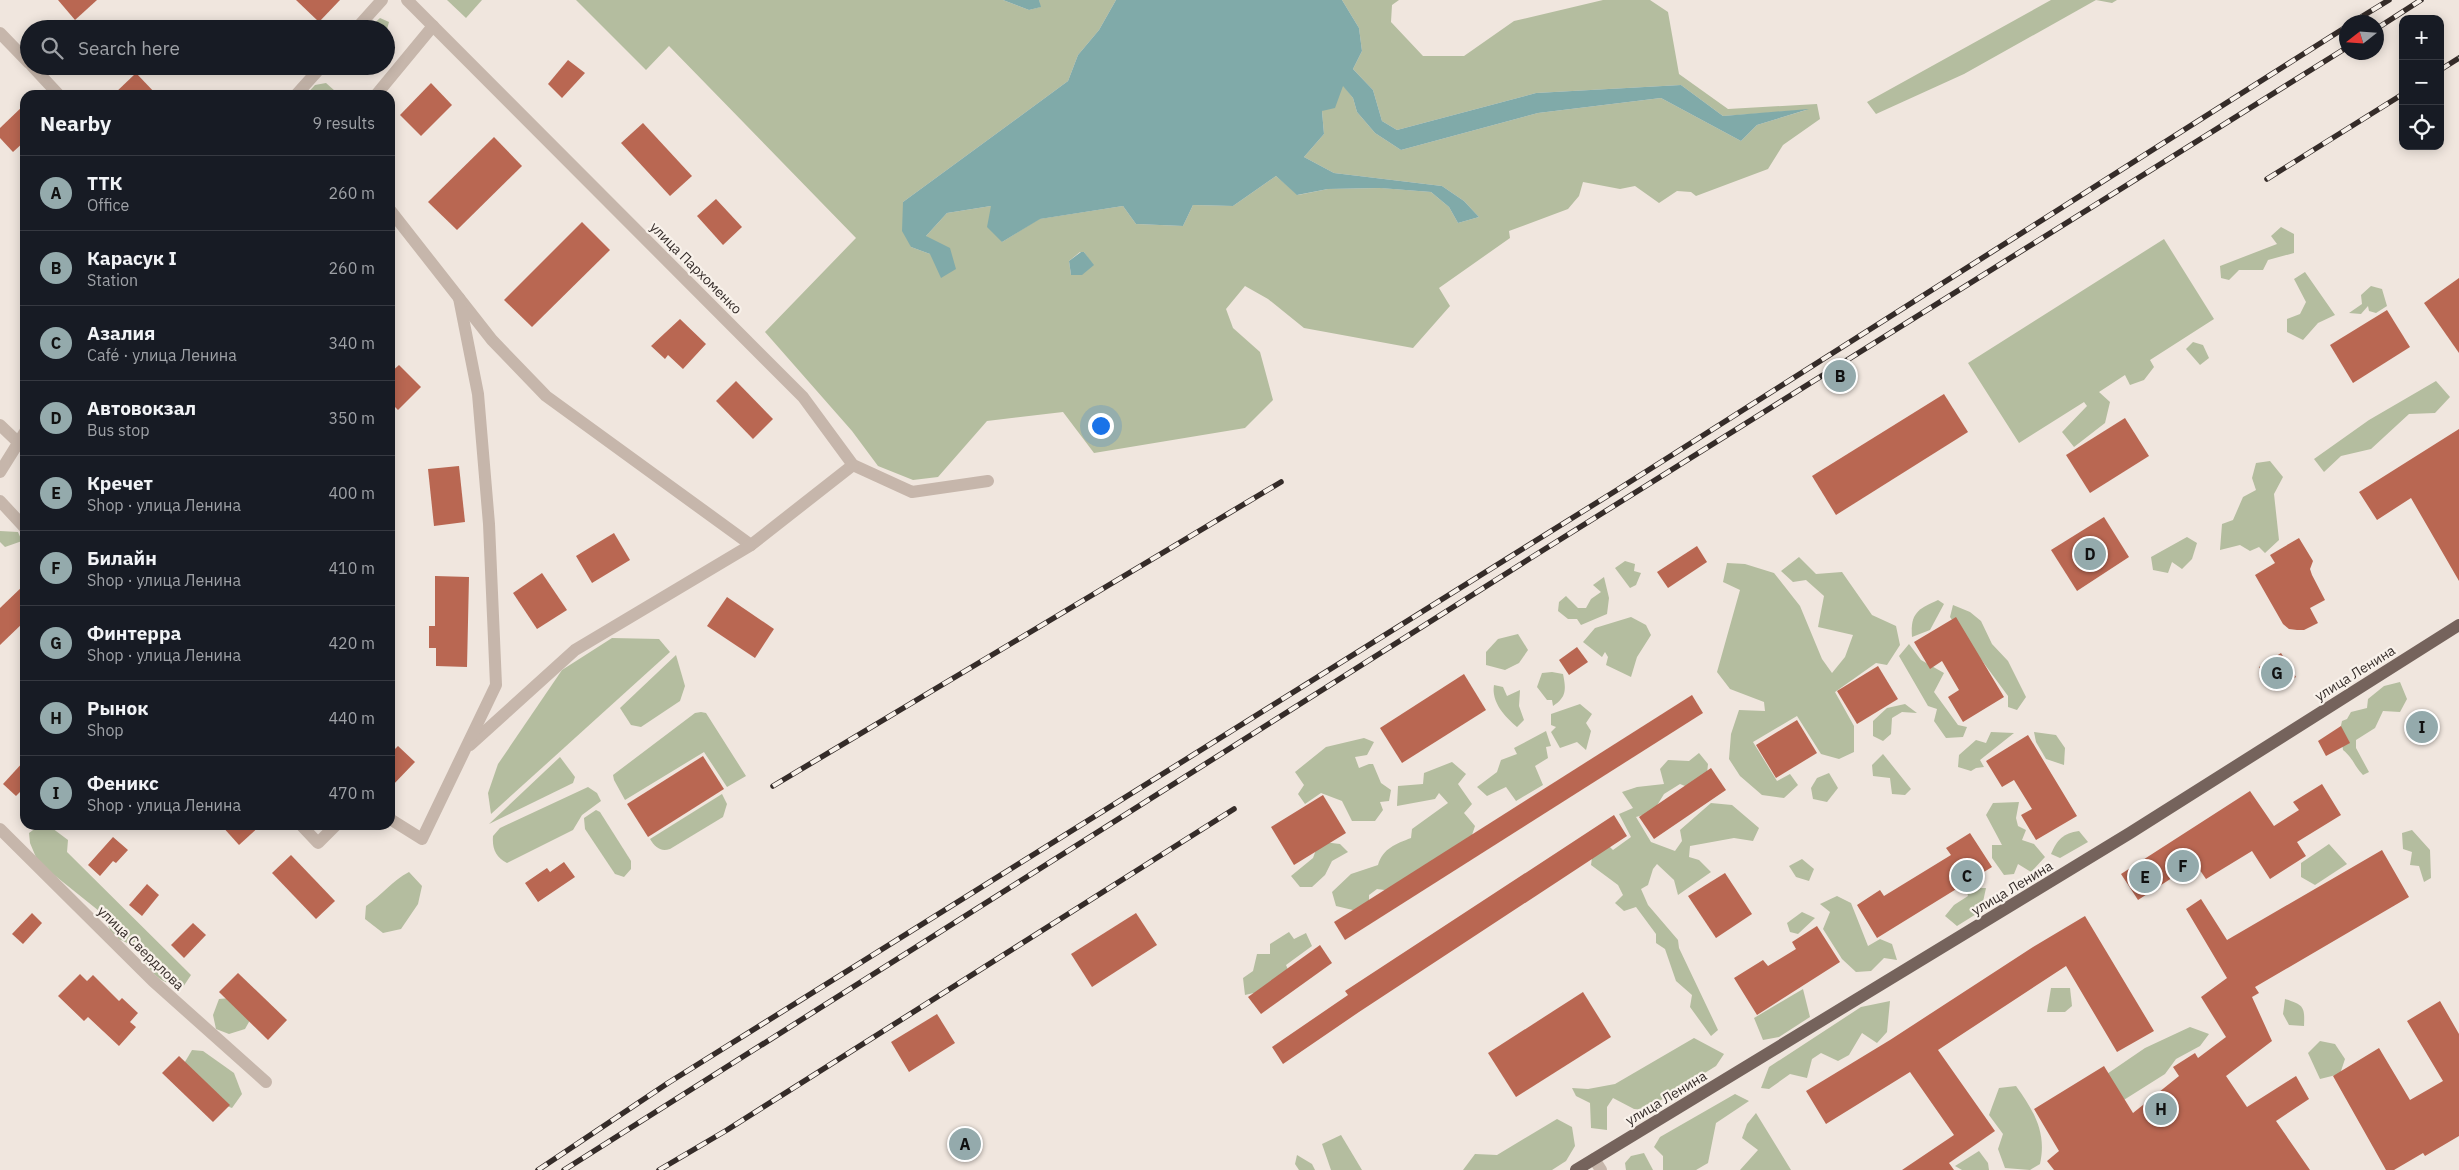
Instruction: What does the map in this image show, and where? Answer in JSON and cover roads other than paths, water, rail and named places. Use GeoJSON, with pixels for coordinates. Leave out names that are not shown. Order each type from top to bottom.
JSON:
{"type":"FeatureCollection","features":[{"type":"Feature","properties":{"kind":"main road","name":"улица Ленина"},"geometry":{"type":"LineString","coordinates":[[1576,1170],[1597,1165],[2130,833],[2459,625]]}},
{"type":"Feature","properties":{"kind":"street"},"geometry":{"type":"LineString","coordinates":[[364,20],[382,0]]}},
{"type":"Feature","properties":{"kind":"street","name":"улица Пархоменко"},"geometry":{"type":"LineString","coordinates":[[407,0],[803,397],[853,465],[912,492],[988,481]]}},
{"type":"Feature","properties":{"kind":"street"},"geometry":{"type":"LineString","coordinates":[[395,72],[433,26]]}},
{"type":"Feature","properties":{"kind":"street"},"geometry":{"type":"LineString","coordinates":[[0,33],[20,54]]}},
{"type":"Feature","properties":{"kind":"street"},"geometry":{"type":"LineString","coordinates":[[40,75],[54,90]]}},
{"type":"Feature","properties":{"kind":"street"},"geometry":{"type":"LineString","coordinates":[[300,90],[314,75]]}},
{"type":"Feature","properties":{"kind":"street"},"geometry":{"type":"LineString","coordinates":[[380,90],[393,75]]}},
{"type":"Feature","properties":{"kind":"street"},"geometry":{"type":"LineString","coordinates":[[395,216],[492,340],[546,396],[751,545]]}},
{"type":"Feature","properties":{"kind":"street"},"geometry":{"type":"LineString","coordinates":[[395,822],[422,839],[496,685],[489,524],[478,394],[459,298]]}},
{"type":"Feature","properties":{"kind":"street"},"geometry":{"type":"LineString","coordinates":[[0,425],[20,439]]}},
{"type":"Feature","properties":{"kind":"street"},"geometry":{"type":"LineString","coordinates":[[0,472],[20,445]]}},
{"type":"Feature","properties":{"kind":"street"},"geometry":{"type":"LineString","coordinates":[[465,750],[575,650],[751,545],[853,465]]}},
{"type":"Feature","properties":{"kind":"street"},"geometry":{"type":"LineString","coordinates":[[0,501],[20,523]]}},
{"type":"Feature","properties":{"kind":"street","name":"улица Свердлова"},"geometry":{"type":"LineString","coordinates":[[0,830],[153,981],[266,1082]]}},
{"type":"Feature","properties":{"kind":"street"},"geometry":{"type":"LineString","coordinates":[[306,830],[318,843],[331,830]]}},
{"type":"Feature","properties":{"kind":"water"},"geometry":{"type":"Polygon","coordinates":[[[1003,0],[1039,0],[1041,7],[1029,10],[1003,0]]]}},
{"type":"Feature","properties":{"kind":"water"},"geometry":{"type":"Polygon","coordinates":[[[1116,0],[1342,0],[1359,28],[1362,51],[1353,69],[1373,90],[1382,121],[1397,130],[1536,93],[1681,85],[1723,116],[1809,109],[1757,125],[1741,141],[1661,98],[1538,113],[1401,150],[1375,133],[1357,112],[1353,98],[1343,86],[1335,108],[1322,111],[1324,134],[1304,157],[1334,173],[1442,186],[1464,201],[1479,217],[1458,223],[1449,207],[1431,192],[1380,188],[1328,189],[1297,195],[1276,176],[1233,206],[1193,205],[1183,226],[1136,224],[1123,206],[1040,219],[1002,242],[987,227],[991,206],[947,213],[926,236],[950,248],[956,269],[941,278],[930,254],[911,247],[902,231],[903,202],[1068,81],[1078,55],[1099,30],[1116,0]]]}},
{"type":"Feature","properties":{"kind":"water"},"geometry":{"type":"Polygon","coordinates":[[[1081,252],[1084,252],[1094,265],[1082,275],[1071,275],[1069,261],[1081,252]]]}},
{"type":"Feature","properties":{"kind":"railway"},"geometry":{"type":"LineString","coordinates":[[2364,15],[2389,0]]}},
{"type":"Feature","properties":{"kind":"railway"},"geometry":{"type":"LineString","coordinates":[[2384,24],[2421,0]]}},
{"type":"Feature","properties":{"kind":"railway"},"geometry":{"type":"LineString","coordinates":[[538,1170],[668,1083],[1617,490],[2339,31]]}},
{"type":"Feature","properties":{"kind":"railway"},"geometry":{"type":"LineString","coordinates":[[564,1170],[1529,559],[2339,52]]}},
{"type":"Feature","properties":{"kind":"railway"},"geometry":{"type":"LineString","coordinates":[[2444,67],[2459,58]]}},
{"type":"Feature","properties":{"kind":"railway"},"geometry":{"type":"LineString","coordinates":[[2267,179],[2399,96]]}},
{"type":"Feature","properties":{"kind":"railway"},"geometry":{"type":"LineString","coordinates":[[773,786],[1281,482]]}},
{"type":"Feature","properties":{"kind":"railway"},"geometry":{"type":"LineString","coordinates":[[659,1170],[727,1130],[1234,809]]}},
{"type":"Feature","properties":{"kind":"place","name":"Карасук I"},"geometry":{"type":"Point","coordinates":[1840,376]}},
{"type":"Feature","properties":{"kind":"place","name":"Автовокзал"},"geometry":{"type":"Point","coordinates":[2090,554]}},
{"type":"Feature","properties":{"kind":"place","name":"Финтерра"},"geometry":{"type":"Point","coordinates":[2277,673]}},
{"type":"Feature","properties":{"kind":"place","name":"Феникс"},"geometry":{"type":"Point","coordinates":[2422,727]}},
{"type":"Feature","properties":{"kind":"place","name":"Билайн"},"geometry":{"type":"Point","coordinates":[2183,866]}},
{"type":"Feature","properties":{"kind":"place","name":"Азалия"},"geometry":{"type":"Point","coordinates":[1967,876]}},
{"type":"Feature","properties":{"kind":"place","name":"Кречет"},"geometry":{"type":"Point","coordinates":[2145,877]}},
{"type":"Feature","properties":{"kind":"place","name":"Рынок"},"geometry":{"type":"Point","coordinates":[2161,1109]}},
{"type":"Feature","properties":{"kind":"place","name":"ТТК"},"geometry":{"type":"Point","coordinates":[965,1144]}}]}
